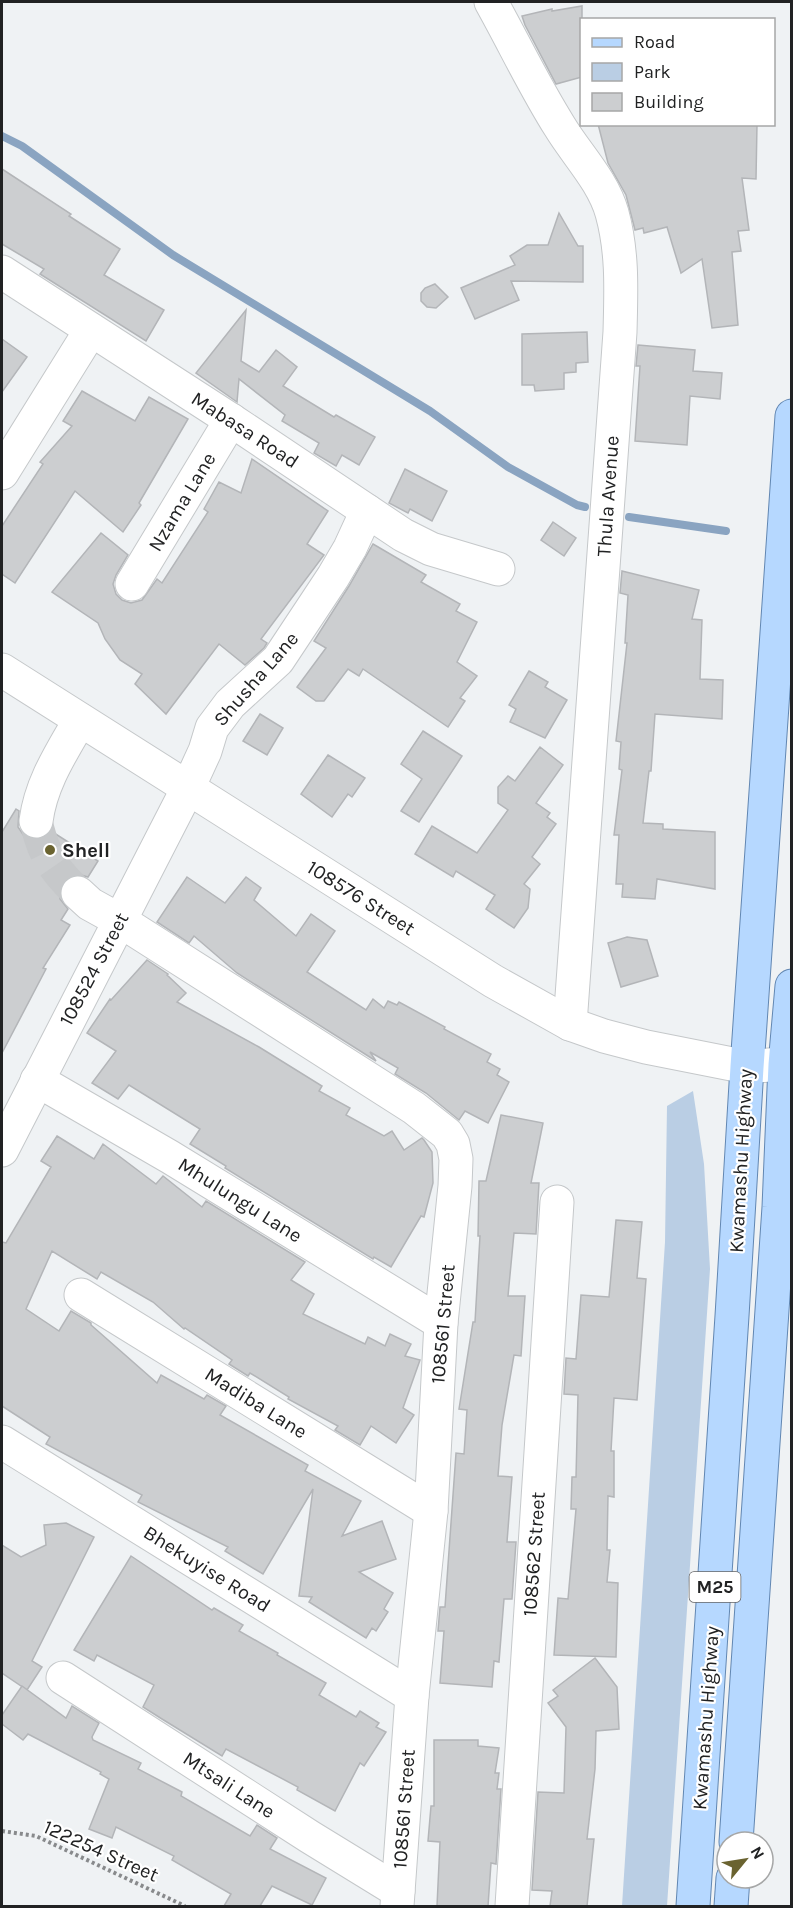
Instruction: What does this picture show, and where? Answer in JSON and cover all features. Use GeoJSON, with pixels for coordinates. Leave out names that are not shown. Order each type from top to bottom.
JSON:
{"type":"FeatureCollection","features":[{"type":"Feature","properties":{"kind":"main road","name":"Kwamashu Highway"},"geometry":{"type":"LineString","coordinates":[[693,1906],[792,416]]}},
{"type":"Feature","properties":{"kind":"main road","name":"Kwamashu Highway"},"geometry":{"type":"LineString","coordinates":[[737,1830],[792,986]]}},
{"type":"Feature","properties":{"kind":"main road"},"geometry":{"type":"LineString","coordinates":[[731,1906],[732,1890]]}},
{"type":"Feature","properties":{"kind":"street","name":"Thula Avenue"},"geometry":{"type":"LineString","coordinates":[[491,2],[524,66],[560,127],[605,195],[614,221],[622,271],[619,344],[570,1024]]}},
{"type":"Feature","properties":{"kind":"street","name":"Mabasa Road"},"geometry":{"type":"LineString","coordinates":[[2,272],[231,420],[403,536],[431,549],[498,568]]}},
{"type":"Feature","properties":{"kind":"street"},"geometry":{"type":"LineString","coordinates":[[2,473],[91,330]]}},
{"type":"Feature","properties":{"kind":"street","name":"Nzama Lane"},"geometry":{"type":"LineString","coordinates":[[132,584],[231,420]]}},
{"type":"Feature","properties":{"kind":"street","name":"Shusha Lane"},"geometry":{"type":"LineString","coordinates":[[188,788],[205,751],[212,728],[230,704],[284,652],[333,577],[350,548],[367,511]]}},
{"type":"Feature","properties":{"kind":"street","name":"108576 Street"},"geometry":{"type":"LineString","coordinates":[[2,670],[494,981],[570,1024],[646,1047],[747,1067],[788,1064]]}},
{"type":"Feature","properties":{"kind":"street"},"geometry":{"type":"LineString","coordinates":[[36,821],[39,800],[50,772],[80,720]]}},
{"type":"Feature","properties":{"kind":"street","name":"108524 Street"},"geometry":{"type":"LineString","coordinates":[[2,1150],[188,788]]}},
{"type":"Feature","properties":{"kind":"street","name":"108561 Street"},"geometry":{"type":"LineString","coordinates":[[78,893],[90,904],[119,920],[414,1108],[437,1124],[453,1144],[456,1159],[456,1186],[441,1323],[431,1511],[412,1696],[397,1899]]}},
{"type":"Feature","properties":{"kind":"street","name":"Mhulungu Lane"},"geometry":{"type":"LineString","coordinates":[[37,1080],[170,1157],[441,1323]]}},
{"type":"Feature","properties":{"kind":"street","name":"108562 Street"},"geometry":{"type":"LineString","coordinates":[[512,1906],[557,1202]]}},
{"type":"Feature","properties":{"kind":"street","name":"Madiba Lane"},"geometry":{"type":"LineString","coordinates":[[81,1295],[431,1511]]}},
{"type":"Feature","properties":{"kind":"street","name":"Bhekuyise Road"},"geometry":{"type":"LineString","coordinates":[[2,1442],[412,1696]]}},
{"type":"Feature","properties":{"kind":"street","name":"Mtsali Lane"},"geometry":{"type":"LineString","coordinates":[[63,1677],[310,1837],[397,1899]]}},
{"type":"Feature","properties":{"kind":"path","name":"122254 Street"},"geometry":{"type":"LineString","coordinates":[[2,1831],[36,1836],[186,1906]]}},
{"type":"Feature","properties":{"kind":"green space"},"geometry":{"type":"Polygon","coordinates":[[[693,1091],[704,1164],[710,1269],[667,1906],[622,1906],[665,1242],[667,1106],[693,1091]]]}},
{"type":"Feature","properties":{"kind":"building"},"geometry":{"type":"Polygon","coordinates":[[[582,6],[580,78],[556,84],[522,16],[552,9],[552,11],[582,6]]]}},
{"type":"Feature","properties":{"kind":"building"},"geometry":{"type":"Polygon","coordinates":[[[599,126],[757,126],[756,179],[742,178],[749,230],[738,231],[741,251],[732,252],[738,325],[712,328],[702,259],[681,273],[667,227],[644,233],[643,228],[635,230],[626,195],[608,163],[599,126]]]}},
{"type":"Feature","properties":{"kind":"building"},"geometry":{"type":"Polygon","coordinates":[[[2,169],[120,249],[104,275],[164,310],[146,341],[40,274],[44,269],[2,244],[2,169]]]}},
{"type":"Feature","properties":{"kind":"building"},"geometry":{"type":"Polygon","coordinates":[[[559,213],[578,246],[583,246],[583,282],[511,281],[519,300],[475,319],[461,288],[515,265],[510,256],[527,245],[548,245],[559,213]]]}},
{"type":"Feature","properties":{"kind":"building"},"geometry":{"type":"Polygon","coordinates":[[[435,284],[448,297],[436,308],[427,307],[421,301],[421,293],[425,288],[435,284]]]}},
{"type":"Feature","properties":{"kind":"building"},"geometry":{"type":"Polygon","coordinates":[[[246,310],[241,361],[259,372],[276,350],[297,367],[283,386],[334,417],[336,415],[375,437],[359,465],[342,455],[336,466],[314,453],[319,443],[282,421],[285,415],[239,379],[237,402],[196,373],[246,310]]]}},
{"type":"Feature","properties":{"kind":"building"},"geometry":{"type":"Polygon","coordinates":[[[587,332],[588,362],[576,363],[576,372],[564,373],[564,389],[535,391],[534,385],[522,385],[522,334],[587,332]]]}},
{"type":"Feature","properties":{"kind":"building"},"geometry":{"type":"Polygon","coordinates":[[[2,339],[27,357],[2,392],[2,339]]]}},
{"type":"Feature","properties":{"kind":"building"},"geometry":{"type":"Polygon","coordinates":[[[638,345],[695,350],[693,371],[722,373],[720,399],[690,396],[687,445],[635,441],[640,366],[636,366],[638,345]]]}},
{"type":"Feature","properties":{"kind":"building"},"geometry":{"type":"Polygon","coordinates":[[[82,391],[135,421],[149,397],[188,419],[139,503],[141,505],[123,532],[75,491],[15,583],[2,574],[2,526],[43,464],[40,462],[72,426],[63,421],[82,391]]]}},
{"type":"Feature","properties":{"kind":"building"},"geometry":{"type":"Polygon","coordinates":[[[252,459],[328,511],[307,544],[324,555],[261,639],[267,643],[264,648],[245,665],[219,644],[166,714],[135,684],[142,674],[120,660],[105,639],[98,623],[52,592],[101,533],[128,555],[113,584],[116,594],[122,600],[131,603],[142,600],[157,579],[162,583],[208,512],[204,509],[219,482],[241,493],[252,459]]]}},
{"type":"Feature","properties":{"kind":"building"},"geometry":{"type":"Polygon","coordinates":[[[405,469],[447,491],[432,521],[410,509],[408,513],[389,503],[405,469]]]}},
{"type":"Feature","properties":{"kind":"building"},"geometry":{"type":"Polygon","coordinates":[[[553,522],[576,538],[564,556],[541,540],[553,522]]]}},
{"type":"Feature","properties":{"kind":"building"},"geometry":{"type":"Polygon","coordinates":[[[373,544],[426,575],[421,582],[460,604],[456,611],[477,622],[457,662],[477,676],[460,698],[465,701],[448,727],[363,669],[359,676],[348,669],[324,701],[316,701],[297,687],[326,648],[314,641],[373,544]]]}},
{"type":"Feature","properties":{"kind":"building"},"geometry":{"type":"Polygon","coordinates":[[[622,571],[699,590],[692,619],[702,620],[700,679],[723,680],[722,719],[655,714],[651,771],[649,771],[643,823],[663,824],[663,829],[715,832],[715,889],[657,879],[655,899],[622,897],[623,884],[616,884],[619,835],[614,835],[622,770],[619,769],[621,742],[616,741],[627,643],[625,643],[628,595],[620,593],[622,571]]]}},
{"type":"Feature","properties":{"kind":"building"},"geometry":{"type":"Polygon","coordinates":[[[529,671],[548,682],[545,687],[567,700],[545,738],[510,722],[516,709],[509,705],[529,671]]]}},
{"type":"Feature","properties":{"kind":"building"},"geometry":{"type":"Polygon","coordinates":[[[260,714],[283,728],[267,755],[243,741],[260,714]]]}},
{"type":"Feature","properties":{"kind":"building"},"geometry":{"type":"Polygon","coordinates":[[[423,731],[462,756],[419,822],[401,811],[422,779],[401,764],[423,731]]]}},
{"type":"Feature","properties":{"kind":"building"},"geometry":{"type":"Polygon","coordinates":[[[540,747],[563,765],[536,803],[550,813],[547,817],[556,824],[532,857],[540,864],[524,884],[530,889],[528,908],[514,928],[486,909],[495,895],[456,871],[453,877],[415,854],[432,826],[477,853],[508,810],[498,803],[498,787],[508,776],[515,781],[540,747]]]}},
{"type":"Feature","properties":{"kind":"building"},"geometry":{"type":"Polygon","coordinates":[[[328,755],[365,778],[352,797],[348,794],[332,817],[301,794],[328,755]]]}},
{"type":"Feature","properties":{"kind":"building"},"geometry":{"type":"Polygon","coordinates":[[[16,809],[19,811],[18,827],[24,836],[42,839],[51,831],[98,861],[88,877],[72,875],[64,881],[60,888],[60,899],[68,909],[61,920],[70,925],[43,968],[46,969],[2,1053],[2,832],[16,809]]]}},
{"type":"Feature","properties":{"kind":"building"},"geometry":{"type":"Polygon","coordinates":[[[187,877],[225,903],[246,877],[261,888],[254,900],[296,936],[311,914],[335,931],[307,972],[366,1010],[373,999],[384,1008],[388,1001],[397,1005],[399,1002],[491,1054],[487,1062],[500,1069],[497,1075],[509,1082],[488,1123],[465,1111],[459,1120],[426,1093],[395,1074],[398,1068],[370,1052],[376,1061],[237,973],[194,936],[189,943],[157,922],[187,877]]]}},
{"type":"Feature","properties":{"kind":"building"},"geometry":{"type":"Polygon","coordinates":[[[627,937],[647,940],[658,976],[621,987],[608,943],[627,937]]]}},
{"type":"Feature","properties":{"kind":"building"},"geometry":{"type":"Polygon","coordinates":[[[147,960],[168,974],[186,993],[177,1002],[259,1047],[322,1086],[319,1091],[350,1108],[346,1115],[384,1136],[392,1131],[404,1150],[422,1138],[424,1140],[432,1152],[433,1183],[424,1217],[421,1216],[391,1267],[374,1257],[373,1259],[190,1144],[200,1129],[129,1085],[118,1099],[92,1083],[116,1051],[87,1033],[110,999],[147,960]]]}},
{"type":"Feature","properties":{"kind":"building"},"geometry":{"type":"Polygon","coordinates":[[[501,1115],[543,1123],[531,1183],[539,1183],[536,1234],[514,1233],[508,1296],[525,1296],[521,1356],[514,1355],[502,1425],[498,1476],[512,1477],[507,1542],[516,1542],[512,1599],[504,1599],[499,1662],[494,1661],[492,1687],[440,1683],[444,1631],[438,1631],[440,1607],[445,1607],[456,1453],[464,1454],[467,1410],[459,1409],[473,1322],[475,1322],[480,1236],[478,1236],[479,1181],[486,1181],[501,1115]]]}},
{"type":"Feature","properties":{"kind":"building"},"geometry":{"type":"Polygon","coordinates":[[[57,1136],[94,1159],[103,1144],[156,1184],[163,1176],[202,1207],[206,1201],[305,1262],[291,1280],[314,1294],[303,1314],[365,1344],[368,1337],[385,1346],[390,1334],[411,1344],[405,1356],[420,1360],[403,1408],[414,1415],[396,1443],[371,1426],[360,1445],[335,1430],[338,1426],[288,1399],[289,1397],[250,1373],[248,1376],[229,1364],[232,1360],[184,1329],[153,1302],[101,1272],[97,1279],[52,1251],[26,1309],[59,1331],[71,1311],[91,1323],[157,1383],[161,1375],[204,1399],[207,1395],[226,1406],[220,1415],[308,1465],[305,1471],[361,1501],[342,1536],[382,1521],[396,1559],[359,1572],[393,1593],[384,1609],[388,1612],[376,1631],[372,1628],[366,1638],[309,1602],[312,1597],[299,1596],[313,1489],[263,1574],[225,1551],[228,1547],[138,1502],[142,1495],[46,1444],[50,1437],[2,1406],[2,1242],[6,1243],[51,1167],[41,1161],[57,1136]]]}},
{"type":"Feature","properties":{"kind":"building"},"geometry":{"type":"Polygon","coordinates":[[[616,1220],[642,1222],[637,1278],[646,1279],[637,1400],[614,1398],[611,1451],[614,1451],[614,1497],[608,1496],[607,1550],[610,1550],[607,1582],[618,1583],[616,1657],[554,1655],[558,1598],[568,1599],[576,1509],[571,1509],[572,1477],[576,1477],[578,1395],[564,1394],[566,1358],[576,1359],[581,1295],[609,1297],[616,1220]]]}},
{"type":"Feature","properties":{"kind":"building"},"geometry":{"type":"Polygon","coordinates":[[[66,1523],[94,1537],[32,1661],[42,1667],[27,1690],[2,1673],[2,1545],[21,1557],[46,1545],[44,1525],[66,1523]]]}},
{"type":"Feature","properties":{"kind":"building"},"geometry":{"type":"Polygon","coordinates":[[[131,1556],[212,1610],[214,1608],[243,1625],[239,1631],[326,1683],[319,1695],[356,1717],[360,1711],[379,1723],[376,1727],[386,1732],[364,1766],[360,1763],[335,1811],[297,1790],[298,1787],[226,1749],[222,1756],[162,1719],[143,1707],[154,1685],[97,1655],[94,1661],[74,1650],[131,1556]]]}},
{"type":"Feature","properties":{"kind":"building"},"geometry":{"type":"Polygon","coordinates":[[[595,1658],[617,1687],[619,1729],[596,1731],[595,1769],[587,1839],[594,1839],[587,1906],[550,1906],[552,1891],[532,1890],[538,1792],[564,1793],[566,1727],[548,1703],[558,1696],[553,1690],[595,1658]]]}},
{"type":"Feature","properties":{"kind":"building"},"geometry":{"type":"Polygon","coordinates":[[[22,1686],[66,1718],[72,1706],[99,1723],[92,1737],[93,1740],[141,1763],[138,1769],[182,1792],[181,1796],[250,1836],[257,1825],[277,1838],[270,1849],[326,1878],[312,1905],[272,1886],[260,1906],[224,1906],[231,1894],[172,1860],[174,1856],[116,1827],[112,1838],[89,1829],[109,1779],[100,1774],[101,1772],[28,1734],[23,1740],[2,1724],[2,1715],[22,1686]]]}},
{"type":"Feature","properties":{"kind":"building"},"geometry":{"type":"Polygon","coordinates":[[[434,1740],[478,1740],[478,1746],[499,1748],[495,1773],[499,1773],[497,1789],[501,1789],[496,1864],[491,1863],[488,1906],[437,1906],[440,1842],[428,1841],[431,1806],[434,1806],[434,1740]]]}},
{"type":"Feature","properties":{"kind":"waterway"},"geometry":{"type":"LineString","coordinates":[[2,136],[22,146],[173,255],[430,411],[508,467],[577,505],[585,507]]}},
{"type":"Feature","properties":{"kind":"waterway"},"geometry":{"type":"LineString","coordinates":[[629,517],[726,531]]}},
{"type":"Feature","properties":{"kind":"tunnel"},"geometry":{"type":"LineString","coordinates":[[36,821],[42,843],[51,861],[62,877],[78,893]]}},
{"type":"Feature","properties":{"kind":"place","name":"Shell"},"geometry":{"type":"Point","coordinates":[50,850]}}]}
